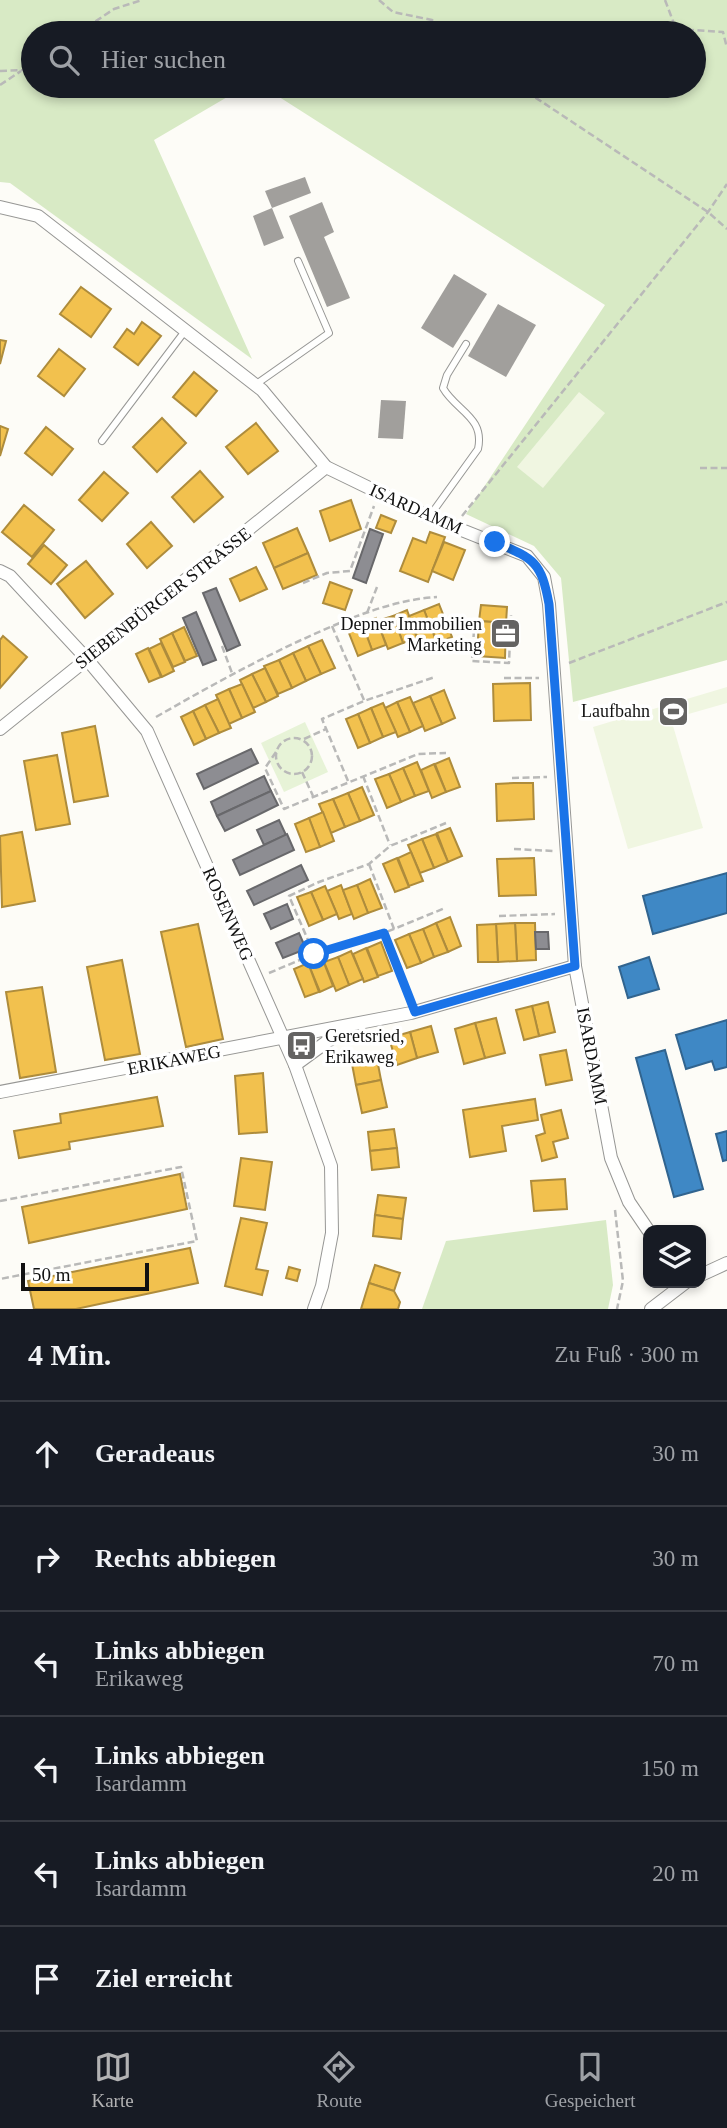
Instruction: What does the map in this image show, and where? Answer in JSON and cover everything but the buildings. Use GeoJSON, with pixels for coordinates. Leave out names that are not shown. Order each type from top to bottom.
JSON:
{"type":"FeatureCollection","features":[{"type":"Feature","properties":{"kind":"street","name":"ISARDAMM"},"geometry":{"type":"LineString","coordinates":[[0,207],[38,216],[255,385],[326,467],[429,517],[527,556],[544,577],[549,604],[559,777],[575,966],[611,1157],[629,1202],[645,1225]]}},
{"type":"Feature","properties":{"kind":"street","name":"SIEBENBÜRGER STRASSE"},"geometry":{"type":"LineString","coordinates":[[0,729],[326,467]]}},
{"type":"Feature","properties":{"kind":"street","name":"ROSENWEG"},"geometry":{"type":"LineString","coordinates":[[0,571],[10,576],[86,658],[142,724],[284,1039],[331,1166],[332,1233],[322,1286],[314,1309]]}},
{"type":"Feature","properties":{"kind":"street","name":"ERIKAWEG"},"geometry":{"type":"LineString","coordinates":[[0,1092],[349,1027],[415,1012],[575,966]]}},
{"type":"Feature","properties":{"kind":"street","name":"ERIKAWEG"},"geometry":{"type":"LineString","coordinates":[[295,1065],[349,1027]]}},
{"type":"Feature","properties":{"kind":"street"},"geometry":{"type":"LineString","coordinates":[[706,1273],[727,1263]]}},
{"type":"Feature","properties":{"kind":"street"},"geometry":{"type":"LineString","coordinates":[[651,1309],[676,1288]]}},
{"type":"Feature","properties":{"kind":"lane"},"geometry":{"type":"LineString","coordinates":[[255,385],[329,333],[298,261]]}},
{"type":"Feature","properties":{"kind":"lane"},"geometry":{"type":"LineString","coordinates":[[102,441],[185,330]]}},
{"type":"Feature","properties":{"kind":"lane"},"geometry":{"type":"LineString","coordinates":[[429,517],[478,449],[480,440],[472,418],[443,388],[447,375],[466,344]]}},
{"type":"Feature","properties":{"kind":"path"},"geometry":{"type":"LineString","coordinates":[[96,21],[114,9],[142,0]]}},
{"type":"Feature","properties":{"kind":"path"},"geometry":{"type":"LineString","coordinates":[[379,0],[393,12],[433,21]]}},
{"type":"Feature","properties":{"kind":"path"},"geometry":{"type":"LineString","coordinates":[[665,0],[673,21]]}},
{"type":"Feature","properties":{"kind":"path"},"geometry":{"type":"LineString","coordinates":[[706,31],[723,32],[727,48]]}},
{"type":"Feature","properties":{"kind":"path"},"geometry":{"type":"LineString","coordinates":[[0,71],[21,69]]}},
{"type":"Feature","properties":{"kind":"path"},"geometry":{"type":"LineString","coordinates":[[0,85],[21,71]]}},
{"type":"Feature","properties":{"kind":"path"},"geometry":{"type":"LineString","coordinates":[[536,98],[708,212],[727,229]]}},
{"type":"Feature","properties":{"kind":"path"},"geometry":{"type":"LineString","coordinates":[[454,527],[708,212],[727,184]]}},
{"type":"Feature","properties":{"kind":"path"},"geometry":{"type":"LineString","coordinates":[[700,468],[727,468]]}},
{"type":"Feature","properties":{"kind":"path"},"geometry":{"type":"LineString","coordinates":[[303,583],[327,573],[349,571],[379,493]]}},
{"type":"Feature","properties":{"kind":"path"},"geometry":{"type":"LineString","coordinates":[[367,613],[377,587]]}},
{"type":"Feature","properties":{"kind":"path"},"geometry":{"type":"LineString","coordinates":[[142,724],[232,673],[332,626],[410,599],[437,597]]}},
{"type":"Feature","properties":{"kind":"path"},"geometry":{"type":"LineString","coordinates":[[504,678],[553,674],[727,601]]}},
{"type":"Feature","properties":{"kind":"path"},"geometry":{"type":"LineString","coordinates":[[474,630],[472,661],[509,663],[511,614]]}},
{"type":"Feature","properties":{"kind":"path"},"geometry":{"type":"LineString","coordinates":[[332,626],[364,701]]}},
{"type":"Feature","properties":{"kind":"path"},"geometry":{"type":"LineString","coordinates":[[222,646],[232,673]]}},
{"type":"Feature","properties":{"kind":"path"},"geometry":{"type":"LineString","coordinates":[[348,781],[323,719],[364,701],[435,677]]}},
{"type":"Feature","properties":{"kind":"path"},"geometry":{"type":"LineString","coordinates":[[326,729],[303,739],[286,739],[265,768],[284,809],[418,754],[446,754]]}},
{"type":"Feature","properties":{"kind":"path"},"geometry":{"type":"LineString","coordinates":[[276,751],[280,768],[290,774],[302,772],[310,765],[312,753],[303,739]]}},
{"type":"Feature","properties":{"kind":"path"},"geometry":{"type":"LineString","coordinates":[[302,772],[313,796]]}},
{"type":"Feature","properties":{"kind":"path"},"geometry":{"type":"LineString","coordinates":[[363,776],[390,846]]}},
{"type":"Feature","properties":{"kind":"path"},"geometry":{"type":"LineString","coordinates":[[512,778],[559,777]]}},
{"type":"Feature","properties":{"kind":"path"},"geometry":{"type":"LineString","coordinates":[[314,954],[289,895],[369,864],[390,846],[446,823]]}},
{"type":"Feature","properties":{"kind":"path"},"geometry":{"type":"LineString","coordinates":[[514,849],[566,851]]}},
{"type":"Feature","properties":{"kind":"path"},"geometry":{"type":"LineString","coordinates":[[369,864],[394,929]]}},
{"type":"Feature","properties":{"kind":"path"},"geometry":{"type":"LineString","coordinates":[[257,978],[314,954],[384,933],[445,908]]}},
{"type":"Feature","properties":{"kind":"path"},"geometry":{"type":"LineString","coordinates":[[499,916],[571,913]]}},
{"type":"Feature","properties":{"kind":"path"},"geometry":{"type":"LineString","coordinates":[[384,933],[415,1012]]}},
{"type":"Feature","properties":{"kind":"path"},"geometry":{"type":"LineString","coordinates":[[0,1201],[181,1167],[197,1241],[0,1279]]}},
{"type":"Feature","properties":{"kind":"path"},"geometry":{"type":"LineString","coordinates":[[614,1199],[623,1281],[617,1309]]}},
{"type":"Feature","properties":{"kind":"green space"},"geometry":{"type":"Polygon","coordinates":[[[0,0],[727,0],[727,660],[573,702],[561,578],[534,546],[466,514],[605,305],[281,98],[706,98],[706,21],[21,21],[21,98],[226,98],[154,140],[252,359],[10,183],[0,182],[0,0]]]}},
{"type":"Feature","properties":{"kind":"green space"},"geometry":{"type":"Polygon","coordinates":[[[579,392],[605,413],[543,488],[517,467],[579,392]]]}},
{"type":"Feature","properties":{"kind":"green space"},"geometry":{"type":"Polygon","coordinates":[[[727,687],[727,703],[671,719],[703,828],[628,849],[593,727],[727,687]]]}},
{"type":"Feature","properties":{"kind":"green space"},"geometry":{"type":"Polygon","coordinates":[[[305,722],[328,772],[284,792],[261,743],[305,722]]]}},
{"type":"Feature","properties":{"kind":"green space"},"geometry":{"type":"Polygon","coordinates":[[[606,1220],[613,1285],[608,1309],[422,1309],[446,1241],[606,1220]]]}},
{"type":"Feature","properties":{"kind":"place","name":"Depner Immobilien Marketing"},"geometry":{"type":"Point","coordinates":[505,634]}},
{"type":"Feature","properties":{"kind":"place","name":"Laufbahn"},"geometry":{"type":"Point","coordinates":[673,711]}},
{"type":"Feature","properties":{"kind":"place","name":"Geretsried, Erikaweg"},"geometry":{"type":"Point","coordinates":[302,1046]}},
{"type":"Feature","properties":{"kind":"route"},"geometry":{"type":"LineString","coordinates":[[314,954],[384,933],[415,1012],[575,966],[559,777],[549,604],[544,577],[527,556],[495,542]]}}]}
